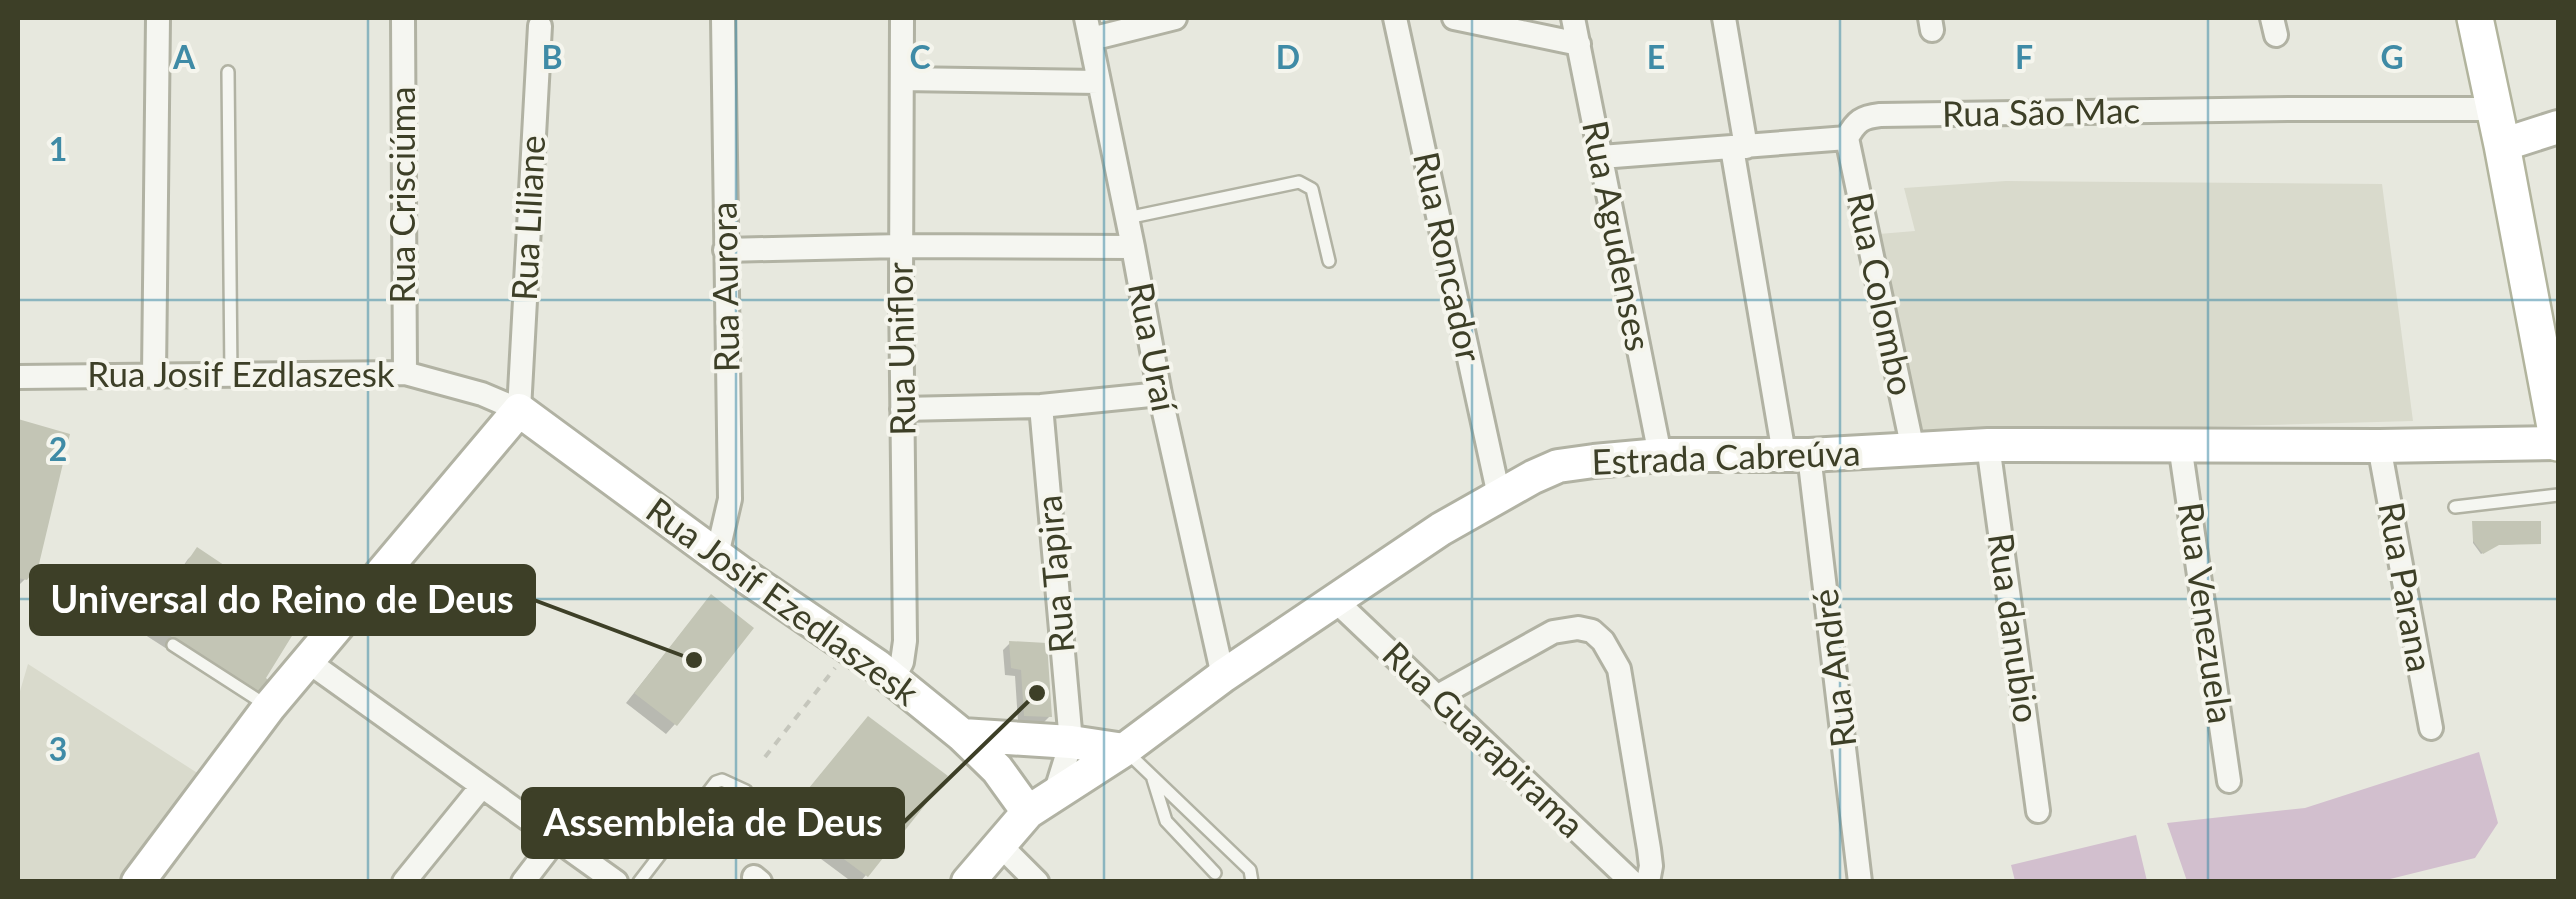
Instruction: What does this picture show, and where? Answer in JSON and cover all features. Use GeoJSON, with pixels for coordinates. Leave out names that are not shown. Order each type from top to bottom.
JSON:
{"type":"FeatureCollection","features":[{"type":"Feature","properties":{"kind":"main road"},"geometry":{"type":"LineString","coordinates":[[2475,18],[2493,110],[2548,327],[2558,443]]}},
{"type":"Feature","properties":{"kind":"main road"},"geometry":{"type":"LineString","coordinates":[[2502,145],[2558,128]]}},
{"type":"Feature","properties":{"kind":"main road"},"geometry":{"type":"LineString","coordinates":[[138,882],[268,707],[519,410]]}},
{"type":"Feature","properties":{"kind":"main road","name":"Rua Josif Ezedlaszesk"},"geometry":{"type":"LineString","coordinates":[[519,410],[893,678],[1041,804]]}},
{"type":"Feature","properties":{"kind":"main road","name":"Estrada Cabreúva"},"geometry":{"type":"LineString","coordinates":[[968,882],[1041,804],[1441,529],[1558,466],[1660,455],[1988,446],[2558,443]]}},
{"type":"Feature","properties":{"kind":"main road"},"geometry":{"type":"LineString","coordinates":[[962,735],[1071,742],[1124,750]]}},
{"type":"Feature","properties":{"kind":"street"},"geometry":{"type":"LineString","coordinates":[[154,375],[158,18]]}},
{"type":"Feature","properties":{"kind":"street","name":"Rua Crisciúma"},"geometry":{"type":"LineString","coordinates":[[403,18],[405,373]]}},
{"type":"Feature","properties":{"kind":"street","name":"Rua Aurora"},"geometry":{"type":"LineString","coordinates":[[718,556],[730,500],[723,18]]}},
{"type":"Feature","properties":{"kind":"street","name":"Rua Uniflor"},"geometry":{"type":"LineString","coordinates":[[893,678],[902,662],[906,641],[900,246],[902,18]]}},
{"type":"Feature","properties":{"kind":"street"},"geometry":{"type":"LineString","coordinates":[[1088,28],[1175,18]]}},
{"type":"Feature","properties":{"kind":"street","name":"Rua Roncador"},"geometry":{"type":"LineString","coordinates":[[1395,18],[1500,496]]}},
{"type":"Feature","properties":{"kind":"street"},"geometry":{"type":"LineString","coordinates":[[1454,18],[1578,44]]}},
{"type":"Feature","properties":{"kind":"street","name":"Rua Agudenses"},"geometry":{"type":"LineString","coordinates":[[1573,18],[1660,455]]}},
{"type":"Feature","properties":{"kind":"street","name":"Rua André"},"geometry":{"type":"LineString","coordinates":[[1724,18],[1739,147],[1796,454],[1860,882]]}},
{"type":"Feature","properties":{"kind":"street","name":"Rua Liliane"},"geometry":{"type":"LineString","coordinates":[[519,410],[540,26]]}},
{"type":"Feature","properties":{"kind":"street","name":"Rua Uraí"},"geometry":{"type":"LineString","coordinates":[[1088,28],[1160,394],[1223,676]]}},
{"type":"Feature","properties":{"kind":"street"},"geometry":{"type":"LineString","coordinates":[[902,79],[1098,82]]}},
{"type":"Feature","properties":{"kind":"street","name":"Rua São Mac"},"geometry":{"type":"LineString","coordinates":[[1601,157],[1848,138],[1854,124],[1864,116],[1880,115],[2291,108],[2493,110]]}},
{"type":"Feature","properties":{"kind":"street","name":"Rua Colombo"},"geometry":{"type":"LineString","coordinates":[[1848,138],[1912,450]]}},
{"type":"Feature","properties":{"kind":"street"},"geometry":{"type":"LineString","coordinates":[[725,250],[1133,247]]}},
{"type":"Feature","properties":{"kind":"street","name":"Rua Josif Ezdlaszesk"},"geometry":{"type":"LineString","coordinates":[[18,377],[405,373],[482,394],[519,410]]}},
{"type":"Feature","properties":{"kind":"street"},"geometry":{"type":"LineString","coordinates":[[902,410],[1041,406],[1160,394]]}},
{"type":"Feature","properties":{"kind":"street","name":"Rua Tapira"},"geometry":{"type":"LineString","coordinates":[[1041,406],[1071,742]]}},
{"type":"Feature","properties":{"kind":"street","name":"Rua Venezuela"},"geometry":{"type":"LineString","coordinates":[[2180,444],[2230,781]]}},
{"type":"Feature","properties":{"kind":"street","name":"Rua danubio"},"geometry":{"type":"LineString","coordinates":[[1988,446],[2038,811]]}},
{"type":"Feature","properties":{"kind":"street","name":"Rua Parana"},"geometry":{"type":"LineString","coordinates":[[2379,446],[2431,728]]}},
{"type":"Feature","properties":{"kind":"street","name":"Rua Guarapirama"},"geometry":{"type":"LineString","coordinates":[[1336,601],[1636,881]]}},
{"type":"Feature","properties":{"kind":"street"},"geometry":{"type":"LineString","coordinates":[[1438,696],[1553,632],[1592,630],[1619,669],[1652,866],[1636,881]]}},
{"type":"Feature","properties":{"kind":"street"},"geometry":{"type":"LineString","coordinates":[[306,660],[616,882]]}},
{"type":"Feature","properties":{"kind":"street"},"geometry":{"type":"LineString","coordinates":[[1041,804],[1071,742]]}},
{"type":"Feature","properties":{"kind":"street"},"geometry":{"type":"LineString","coordinates":[[404,882],[482,786]]}},
{"type":"Feature","properties":{"kind":"street"},"geometry":{"type":"LineString","coordinates":[[523,882],[556,838]]}},
{"type":"Feature","properties":{"kind":"street"},"geometry":{"type":"LineString","coordinates":[[1000,844],[1037,882]]}},
{"type":"Feature","properties":{"kind":"lane"},"geometry":{"type":"LineString","coordinates":[[228,72],[231,376]]}},
{"type":"Feature","properties":{"kind":"lane"},"geometry":{"type":"LineString","coordinates":[[1127,218],[1300,182],[1312,188],[1329,261]]}},
{"type":"Feature","properties":{"kind":"lane"},"geometry":{"type":"LineString","coordinates":[[2455,507],[2558,495]]}},
{"type":"Feature","properties":{"kind":"lane"},"geometry":{"type":"LineString","coordinates":[[173,646],[268,707]]}},
{"type":"Feature","properties":{"kind":"lane"},"geometry":{"type":"LineString","coordinates":[[1124,750],[1250,870],[1252,882]]}},
{"type":"Feature","properties":{"kind":"lane"},"geometry":{"type":"LineString","coordinates":[[1152,777],[1166,822],[1214,873]]}},
{"type":"Feature","properties":{"kind":"lane"},"geometry":{"type":"LineString","coordinates":[[639,882],[716,782],[722,780],[746,791]]}},
{"type":"Feature","properties":{"kind":"path"},"geometry":{"type":"LineString","coordinates":[[765,757],[850,649]]}},
{"type":"Feature","properties":{"kind":"shaded area"},"geometry":{"type":"Polygon","coordinates":[[[2006,181],[2382,184],[2413,421],[1921,435],[1879,234],[1915,231],[1904,188],[2006,181]]]}},
{"type":"Feature","properties":{"kind":"shaded area"},"geometry":{"type":"Polygon","coordinates":[[[28,664],[202,776],[118,881],[18,882],[18,698],[28,664]]]}},
{"type":"Feature","properties":{"kind":"shaded area"},"geometry":{"type":"Polygon","coordinates":[[[2479,752],[2498,823],[2475,858],[2382,881],[2187,881],[2167,823],[2305,808],[2479,752]]]}},
{"type":"Feature","properties":{"kind":"shaded area"},"geometry":{"type":"Polygon","coordinates":[[[2136,835],[2147,881],[2015,881],[2011,865],[2136,835]]]}},
{"type":"Feature","properties":{"kind":"building"},"geometry":{"type":"Polygon","coordinates":[[[18,419],[70,434],[39,564],[27,580],[18,578],[18,419]]]}},
{"type":"Feature","properties":{"kind":"building"},"geometry":{"type":"Polygon","coordinates":[[[2472,521],[2541,521],[2541,544],[2499,545],[2483,554],[2473,541],[2472,521]]]}},
{"type":"Feature","properties":{"kind":"building"},"geometry":{"type":"Polygon","coordinates":[[[197,547],[303,618],[266,678],[271,683],[262,695],[147,621],[197,547]]]}},
{"type":"Feature","properties":{"kind":"building"},"geometry":{"type":"Polygon","coordinates":[[[711,594],[754,628],[677,726],[634,693],[711,594]]]}},
{"type":"Feature","properties":{"kind":"building"},"geometry":{"type":"Polygon","coordinates":[[[1009,641],[1047,643],[1052,717],[1024,716],[1021,670],[1011,668],[1009,641]]]}},
{"type":"Feature","properties":{"kind":"building"},"geometry":{"type":"Polygon","coordinates":[[[868,716],[948,776],[868,877],[786,816],[868,716]]]}},
{"type":"Feature","properties":{"kind":"place","name":"Universal do Reino de Deus"},"geometry":{"type":"Point","coordinates":[694,660]}},
{"type":"Feature","properties":{"kind":"place","name":"Assembleia de Deus"},"geometry":{"type":"Point","coordinates":[1037,693]}}]}
